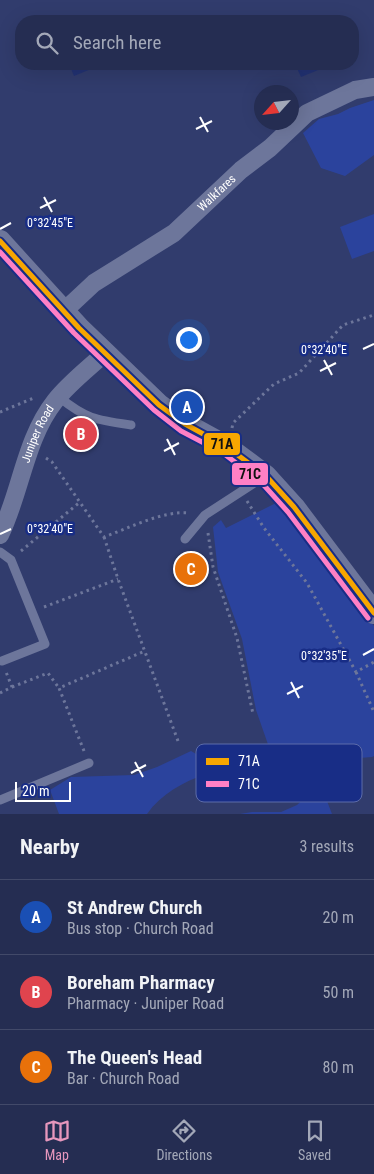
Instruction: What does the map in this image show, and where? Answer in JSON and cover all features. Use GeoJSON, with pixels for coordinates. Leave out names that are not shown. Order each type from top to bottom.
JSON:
{"type":"FeatureCollection","features":[{"type":"Feature","properties":{"kind":"street","name":"Walkfares"},"geometry":{"type":"LineString","coordinates":[[64,311],[94,284],[174,233],[241,170],[270,148],[307,113],[354,90],[374,86]]}},
{"type":"Feature","properties":{"kind":"street"},"geometry":{"type":"LineString","coordinates":[[0,241],[64,311],[159,405],[185,424],[227,447],[266,476],[294,507],[374,613]]}},
{"type":"Feature","properties":{"kind":"street","name":"Juniper Road"},"geometry":{"type":"LineString","coordinates":[[0,535],[7,521],[30,448],[41,423],[59,396],[105,353]]}},
{"type":"Feature","properties":{"kind":"lane"},"geometry":{"type":"LineString","coordinates":[[59,396],[77,411],[91,418],[131,425]]}},
{"type":"Feature","properties":{"kind":"lane"},"geometry":{"type":"LineString","coordinates":[[185,539],[205,515],[266,476]]}},
{"type":"Feature","properties":{"kind":"lane"},"geometry":{"type":"LineString","coordinates":[[0,552],[11,560],[45,644],[2,661]]}},
{"type":"Feature","properties":{"kind":"lane"},"geometry":{"type":"LineString","coordinates":[[0,800],[89,763]]}},
{"type":"Feature","properties":{"kind":"path"},"geometry":{"type":"LineString","coordinates":[[227,447],[233,423],[274,384],[299,373],[343,325],[374,315]]}},
{"type":"Feature","properties":{"kind":"path"},"geometry":{"type":"LineString","coordinates":[[30,448],[52,462],[104,537],[178,741]]}},
{"type":"Feature","properties":{"kind":"path"},"geometry":{"type":"LineString","coordinates":[[241,492],[264,528],[308,583],[356,672],[374,712]]}},
{"type":"Feature","properties":{"kind":"path"},"geometry":{"type":"LineString","coordinates":[[11,560],[80,502]]}},
{"type":"Feature","properties":{"kind":"path"},"geometry":{"type":"LineString","coordinates":[[104,537],[163,516],[182,512],[205,515],[213,567],[237,638],[253,714]]}},
{"type":"Feature","properties":{"kind":"path"},"geometry":{"type":"LineString","coordinates":[[32,611],[118,579]]}},
{"type":"Feature","properties":{"kind":"path"},"geometry":{"type":"LineString","coordinates":[[59,688],[145,651]]}},
{"type":"Feature","properties":{"kind":"path"},"geometry":{"type":"LineString","coordinates":[[2,661],[12,687]]}},
{"type":"Feature","properties":{"kind":"path"},"geometry":{"type":"LineString","coordinates":[[356,672],[374,662]]}},
{"type":"Feature","properties":{"kind":"path"},"geometry":{"type":"LineString","coordinates":[[0,692],[48,673],[59,688],[89,763]]}},
{"type":"Feature","properties":{"kind":"shaded area"},"geometry":{"type":"Polygon","coordinates":[[[72,70],[89,70],[74,76],[72,70]]]}},
{"type":"Feature","properties":{"kind":"shaded area"},"geometry":{"type":"Polygon","coordinates":[[[298,70],[318,70],[301,77],[298,70]]]}},
{"type":"Feature","properties":{"kind":"shaded area"},"geometry":{"type":"Polygon","coordinates":[[[374,100],[374,155],[345,176],[321,168],[303,133],[319,119],[374,100]]]}},
{"type":"Feature","properties":{"kind":"shaded area"},"geometry":{"type":"Polygon","coordinates":[[[374,214],[374,251],[352,259],[340,227],[374,214]]]}},
{"type":"Feature","properties":{"kind":"shaded area"},"geometry":{"type":"Polygon","coordinates":[[[278,502],[374,626],[374,756],[362,758],[362,744],[268,744],[256,710],[242,639],[218,572],[213,527],[221,520],[226,528],[278,502]]]}},
{"type":"Feature","properties":{"kind":"shaded area"},"geometry":{"type":"Polygon","coordinates":[[[191,751],[196,754],[196,778],[159,800],[147,814],[59,814],[50,790],[71,777],[134,775],[157,767],[191,751]]]}},
{"type":"Feature","properties":{"kind":"shaded area"},"geometry":{"type":"Polygon","coordinates":[[[300,802],[327,802],[332,814],[240,814],[281,812],[300,802]]]}},
{"type":"Feature","properties":{"kind":"transit line","name":"71A"},"geometry":{"type":"LineString","coordinates":[[0,241],[79,328],[159,405],[185,424],[227,447],[266,476],[294,507],[374,613]]}},
{"type":"Feature","properties":{"kind":"transit line","name":"71C"},"geometry":{"type":"LineString","coordinates":[[0,252],[74,333],[154,410],[181,431],[223,453],[261,482],[288,512],[368,618]]}},
{"type":"Feature","properties":{"kind":"place","name":"St Andrew Church"},"geometry":{"type":"Point","coordinates":[187,407]}},
{"type":"Feature","properties":{"kind":"place","name":"Boreham Pharmacy"},"geometry":{"type":"Point","coordinates":[81,434]}},
{"type":"Feature","properties":{"kind":"place","name":"The Queen's Head"},"geometry":{"type":"Point","coordinates":[191,569]}}]}
